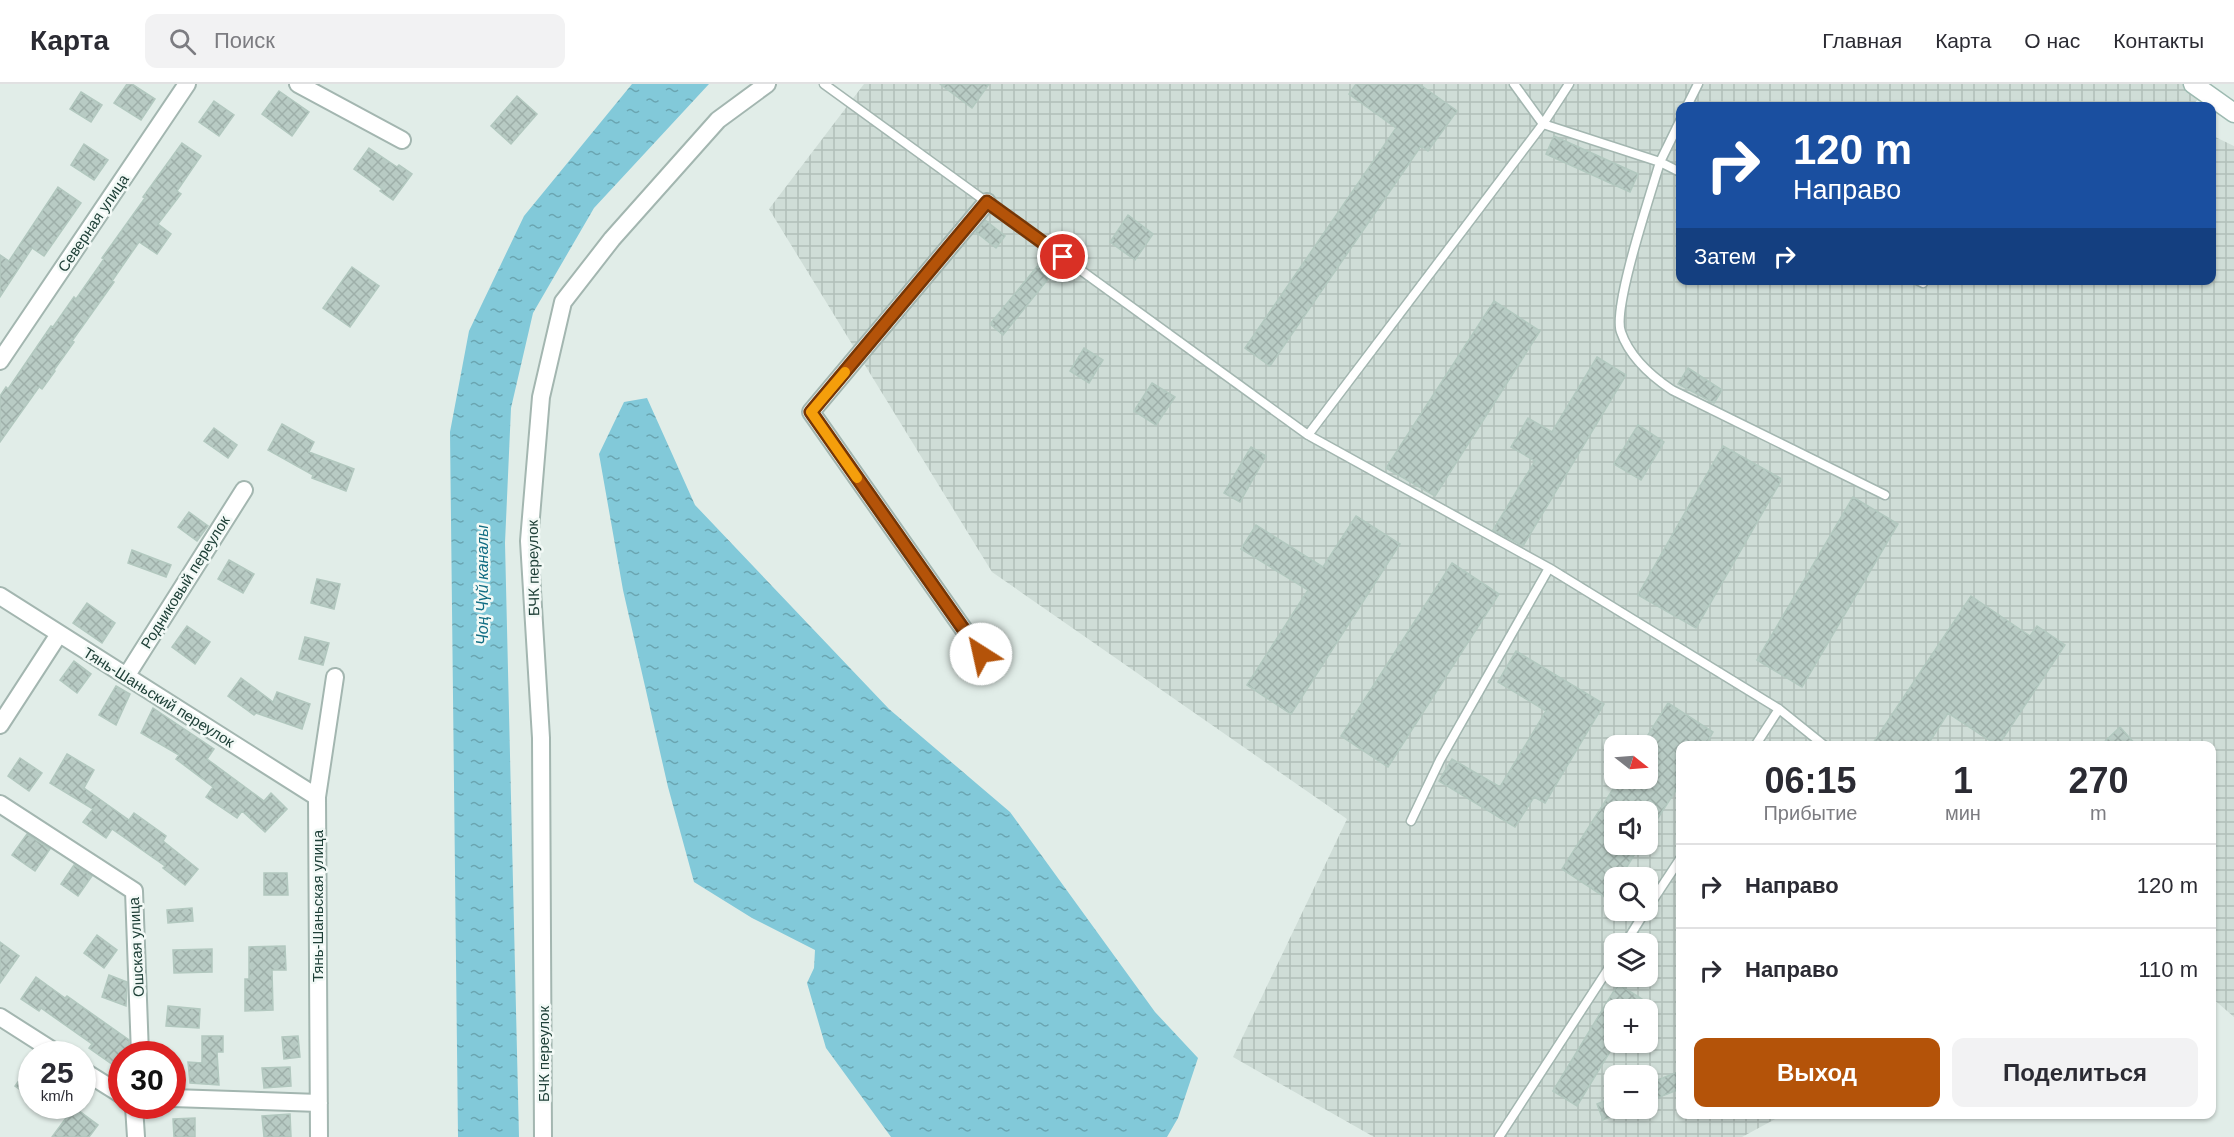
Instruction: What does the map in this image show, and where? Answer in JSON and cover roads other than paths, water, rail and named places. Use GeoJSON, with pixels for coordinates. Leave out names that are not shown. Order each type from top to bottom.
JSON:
{"type":"FeatureCollection","features":[{"type":"Feature","properties":{"kind":"main road"},"geometry":{"type":"LineString","coordinates":[[2204,86],[2234,113]]}},
{"type":"Feature","properties":{"kind":"street","name":"Северная улица"},"geometry":{"type":"LineString","coordinates":[[0,361],[187,84]]}},
{"type":"Feature","properties":{"kind":"street"},"geometry":{"type":"LineString","coordinates":[[298,84],[402,140]]}},
{"type":"Feature","properties":{"kind":"street","name":"БЧК переулок"},"geometry":{"type":"LineString","coordinates":[[543,1137],[541,738],[529,541],[541,397],[563,302],[612,239],[718,120],[767,84]]}},
{"type":"Feature","properties":{"kind":"street"},"geometry":{"type":"LineString","coordinates":[[981,654],[811,412],[987,202]]}},
{"type":"Feature","properties":{"kind":"street","name":"Родниковый переулок"},"geometry":{"type":"LineString","coordinates":[[126,675],[244,490]]}},
{"type":"Feature","properties":{"kind":"street","name":"Тянь-Шаньский переулок"},"geometry":{"type":"LineString","coordinates":[[0,596],[317,798]]}},
{"type":"Feature","properties":{"kind":"street"},"geometry":{"type":"LineString","coordinates":[[0,725],[59,634]]}},
{"type":"Feature","properties":{"kind":"street","name":"Тянь-Шаньская улица"},"geometry":{"type":"LineString","coordinates":[[319,1137],[317,798],[335,677]]}},
{"type":"Feature","properties":{"kind":"street","name":"Ошская улица"},"geometry":{"type":"LineString","coordinates":[[0,804],[134,891],[140,1041]]}},
{"type":"Feature","properties":{"kind":"street"},"geometry":{"type":"LineString","coordinates":[[0,1017],[38,1041]]}},
{"type":"Feature","properties":{"kind":"street"},"geometry":{"type":"LineString","coordinates":[[186,1098],[319,1103]]}},
{"type":"Feature","properties":{"kind":"street"},"geometry":{"type":"LineString","coordinates":[[135,1119],[136,1137]]}},
{"type":"Feature","properties":{"kind":"lane"},"geometry":{"type":"LineString","coordinates":[[824,84],[1308,435],[1549,568],[1779,709],[1819,741]]}},
{"type":"Feature","properties":{"kind":"lane"},"geometry":{"type":"LineString","coordinates":[[1514,84],[1543,124],[1660,162],[1676,170]]}},
{"type":"Feature","properties":{"kind":"lane"},"geometry":{"type":"LineString","coordinates":[[1308,435],[1543,124],[1569,84]]}},
{"type":"Feature","properties":{"kind":"lane"},"geometry":{"type":"LineString","coordinates":[[1689,102],[1698,84]]}},
{"type":"Feature","properties":{"kind":"lane"},"geometry":{"type":"LineString","coordinates":[[1676,129],[1660,162],[1619,312],[1620,330],[1629,349],[1651,376],[1672,390],[1885,495]]}},
{"type":"Feature","properties":{"kind":"lane"},"geometry":{"type":"LineString","coordinates":[[1411,821],[1440,760],[1549,568]]}},
{"type":"Feature","properties":{"kind":"lane"},"geometry":{"type":"LineString","coordinates":[[1758,741],[1779,709]]}},
{"type":"Feature","properties":{"kind":"lane"},"geometry":{"type":"LineString","coordinates":[[1658,893],[1676,865]]}},
{"type":"Feature","properties":{"kind":"lane"},"geometry":{"type":"LineString","coordinates":[[1499,1137],[1604,975]]}},
{"type":"Feature","properties":{"kind":"water","name":"Чоң Чүй каналы"},"geometry":{"type":"Polygon","coordinates":[[[632,84],[709,84],[594,208],[533,313],[511,408],[505,543],[519,1137],[458,1137],[450,432],[469,331],[524,216],[632,84]]]}},
{"type":"Feature","properties":{"kind":"water"},"geometry":{"type":"Polygon","coordinates":[[[647,398],[695,505],[889,709],[1010,812],[1155,1012],[1198,1058],[1178,1118],[1167,1137],[891,1137],[826,1048],[807,983],[814,968],[815,950],[752,918],[694,882],[668,787],[623,590],[599,454],[624,402],[647,398]]]}}]}
